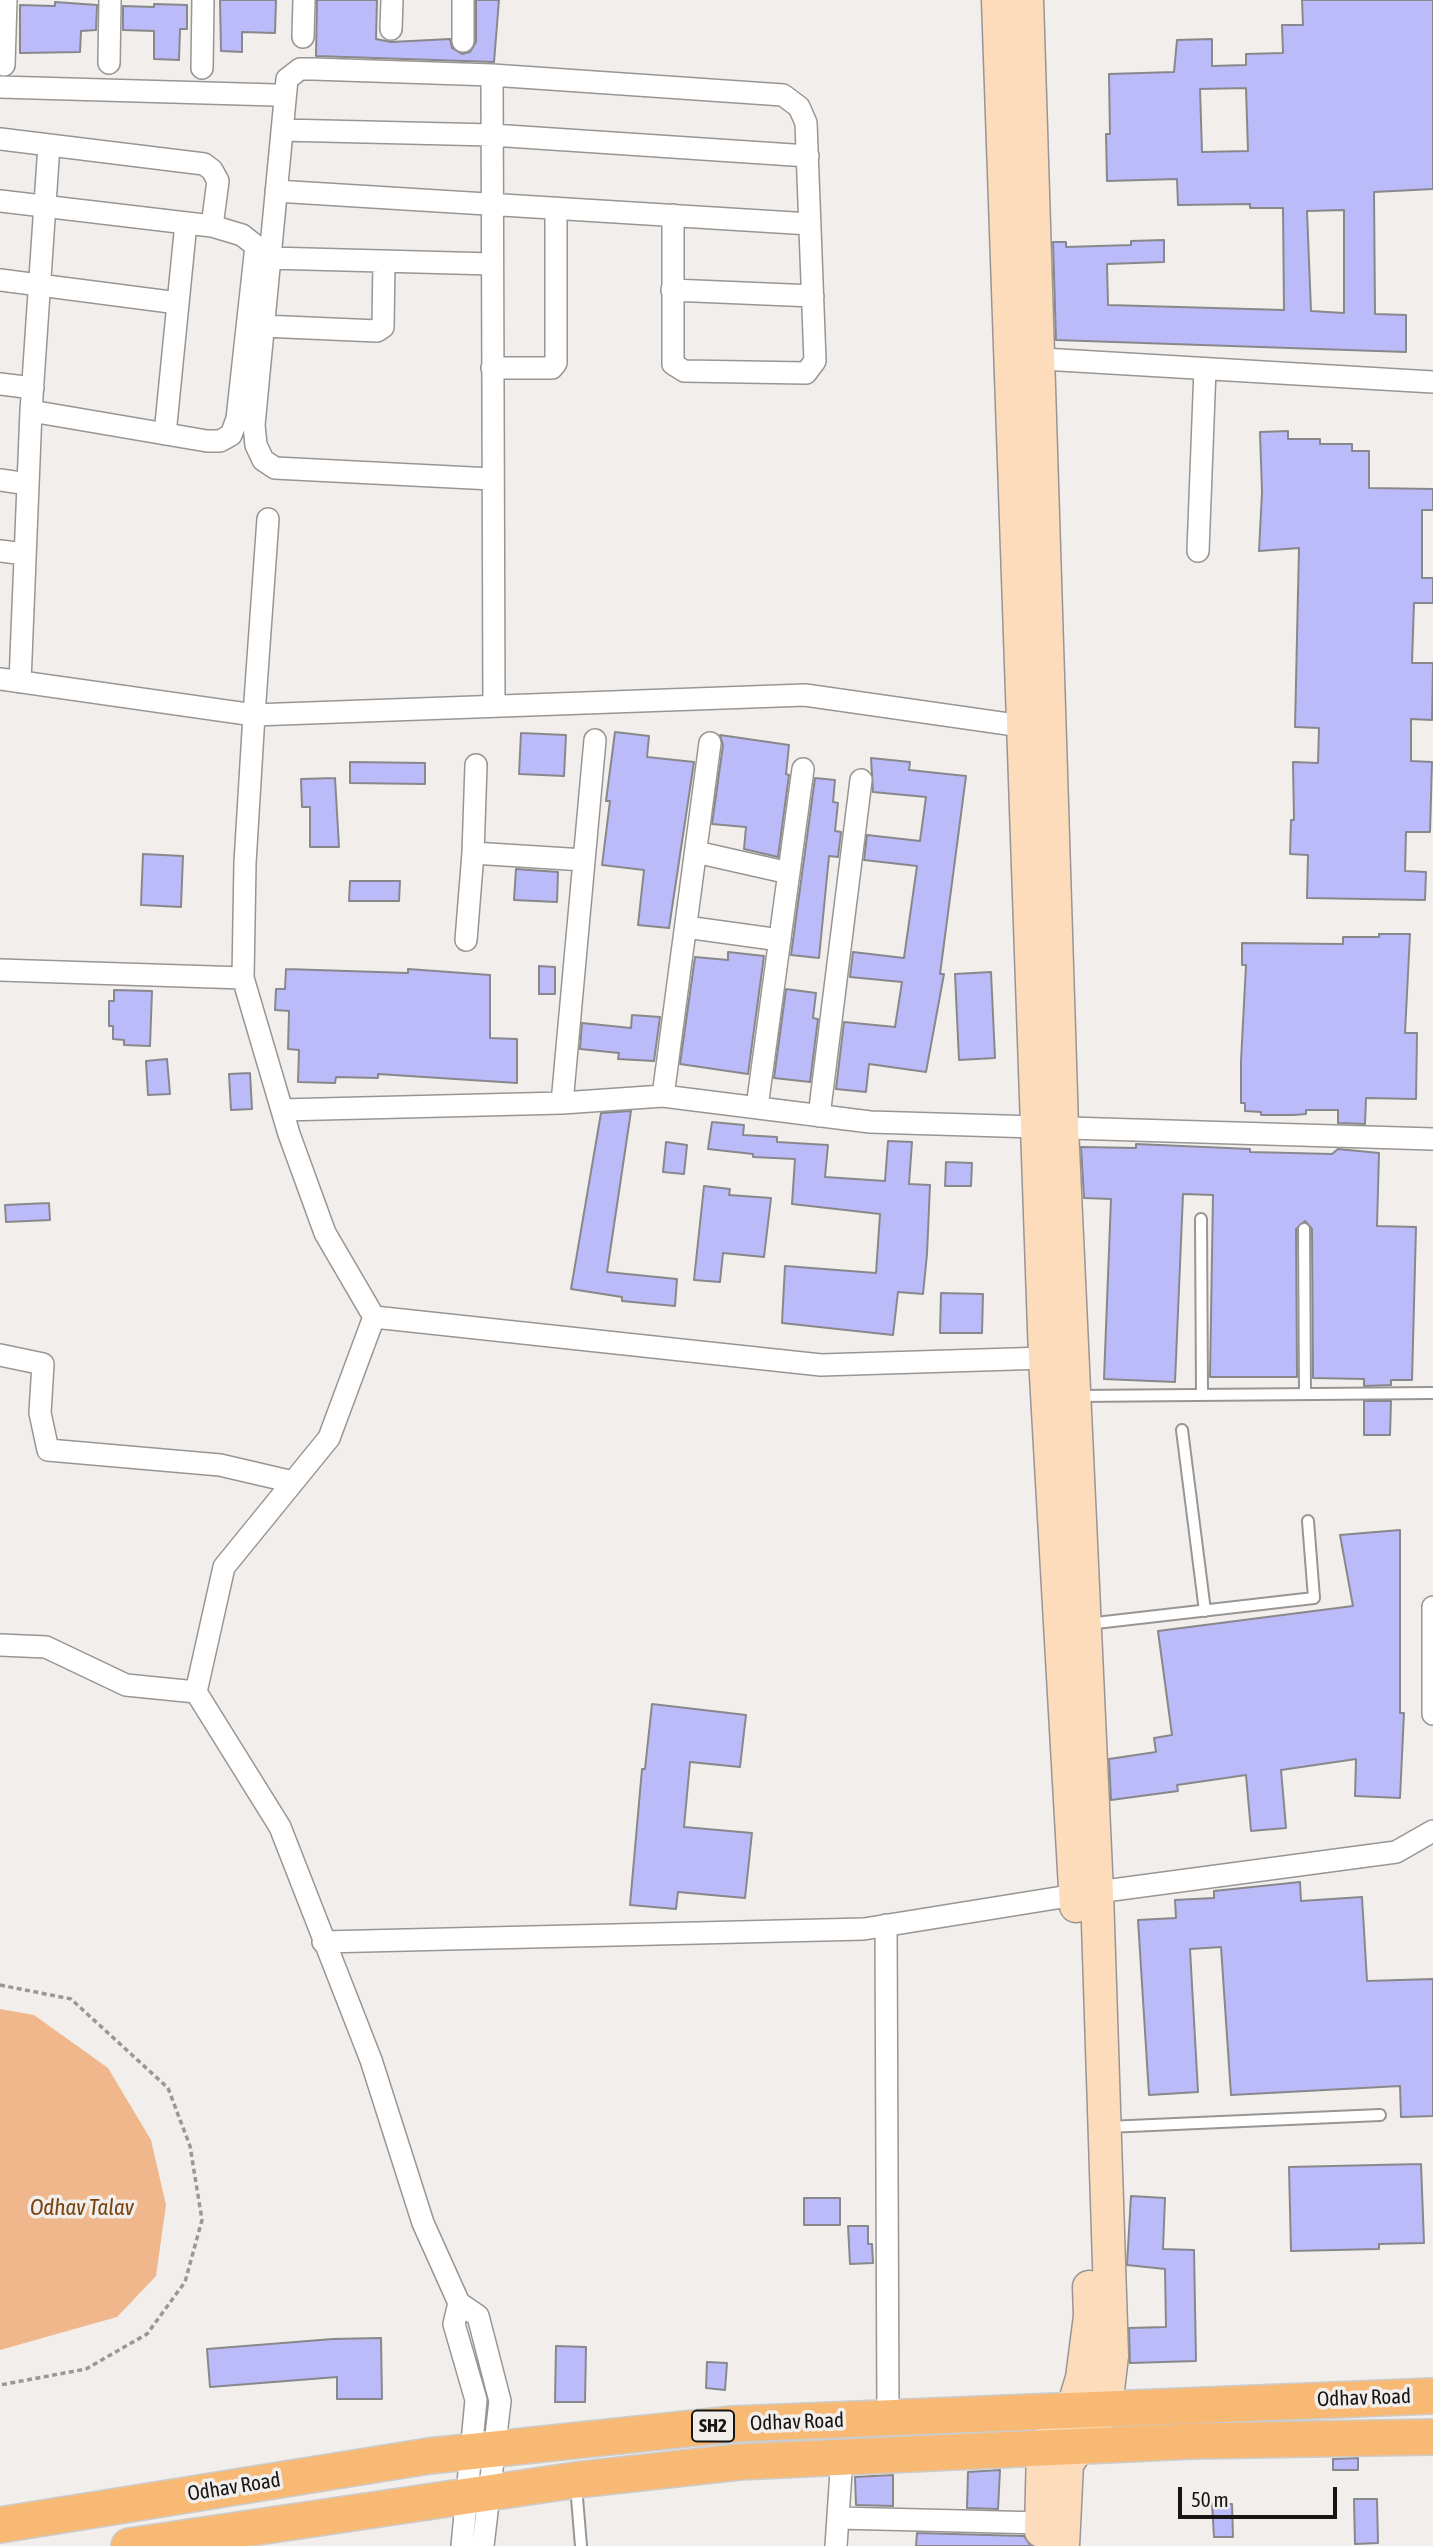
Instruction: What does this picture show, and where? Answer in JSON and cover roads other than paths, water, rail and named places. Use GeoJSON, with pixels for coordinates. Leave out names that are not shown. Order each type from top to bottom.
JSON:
{"type":"FeatureCollection","features":[{"type":"Feature","properties":{"kind":"main road","name":"Odhav Road"},"geometry":{"type":"LineString","coordinates":[[0,2525],[415,2458],[733,2424],[1433,2396]]}},
{"type":"Feature","properties":{"kind":"main road","name":"Odhav Road"},"geometry":{"type":"LineString","coordinates":[[130,2546],[201,2541],[479,2493],[738,2462],[1079,2445],[1433,2437]]}},
{"type":"Feature","properties":{"kind":"street"},"geometry":{"type":"LineString","coordinates":[[4,65],[6,0]]}},
{"type":"Feature","properties":{"kind":"street"},"geometry":{"type":"LineString","coordinates":[[109,63],[110,0]]}},
{"type":"Feature","properties":{"kind":"street"},"geometry":{"type":"LineString","coordinates":[[202,68],[204,0]]}},
{"type":"Feature","properties":{"kind":"street"},"geometry":{"type":"LineString","coordinates":[[303,37],[304,0]]}},
{"type":"Feature","properties":{"kind":"street"},"geometry":{"type":"LineString","coordinates":[[391,29],[392,0]]}},
{"type":"Feature","properties":{"kind":"street"},"geometry":{"type":"LineString","coordinates":[[463,0],[463,40]]}},
{"type":"Feature","properties":{"kind":"street"},"geometry":{"type":"LineString","coordinates":[[998,0],[1024,358],[1050,1127],[1045,1358],[1104,2127],[1112,2356],[1106,2407],[1067,2464],[1063,2546]]}},
{"type":"Feature","properties":{"kind":"street"},"geometry":{"type":"LineString","coordinates":[[839,2518],[1041,2534],[1043,2448],[1072,2411],[1082,2378],[1090,2316],[1084,1624],[1073,1396],[1050,1127],[1023,726],[1027,0]]}},
{"type":"Feature","properties":{"kind":"street"},"geometry":{"type":"LineString","coordinates":[[492,479],[275,468],[263,460],[256,445],[254,425],[287,79],[300,69],[492,75],[783,95],[799,107],[806,123],[815,361],[806,373],[684,371],[673,364],[673,215]]}},
{"type":"Feature","properties":{"kind":"street"},"geometry":{"type":"LineString","coordinates":[[492,75],[494,706]]}},
{"type":"Feature","properties":{"kind":"street"},"geometry":{"type":"LineString","coordinates":[[0,87],[275,95]]}},
{"type":"Feature","properties":{"kind":"street"},"geometry":{"type":"LineString","coordinates":[[282,130],[492,135],[808,156]]}},
{"type":"Feature","properties":{"kind":"street"},"geometry":{"type":"LineString","coordinates":[[0,139],[204,164],[212,170],[218,181],[212,226]]}},
{"type":"Feature","properties":{"kind":"street"},"geometry":{"type":"LineString","coordinates":[[48,145],[25,554],[10,680],[254,715],[805,695],[1023,726]]}},
{"type":"Feature","properties":{"kind":"street"},"geometry":{"type":"LineString","coordinates":[[276,191],[810,224]]}},
{"type":"Feature","properties":{"kind":"street"},"geometry":{"type":"LineString","coordinates":[[0,201],[212,226],[242,235],[256,246],[237,419],[230,435],[220,441],[31,411]]}},
{"type":"Feature","properties":{"kind":"street"},"geometry":{"type":"LineString","coordinates":[[492,368],[552,368],[556,363],[556,208]]}},
{"type":"Feature","properties":{"kind":"street"},"geometry":{"type":"LineString","coordinates":[[165,434],[186,223]]}},
{"type":"Feature","properties":{"kind":"street"},"geometry":{"type":"LineString","coordinates":[[270,258],[492,264]]}},
{"type":"Feature","properties":{"kind":"street"},"geometry":{"type":"LineString","coordinates":[[263,326],[377,331],[383,327],[384,261]]}},
{"type":"Feature","properties":{"kind":"street"},"geometry":{"type":"LineString","coordinates":[[0,280],[178,303]]}},
{"type":"Feature","properties":{"kind":"street"},"geometry":{"type":"LineString","coordinates":[[673,290],[813,296]]}},
{"type":"Feature","properties":{"kind":"street"},"geometry":{"type":"LineString","coordinates":[[1024,358],[1433,382]]}},
{"type":"Feature","properties":{"kind":"street"},"geometry":{"type":"LineString","coordinates":[[1198,551],[1205,369]]}},
{"type":"Feature","properties":{"kind":"street"},"geometry":{"type":"LineString","coordinates":[[0,384],[33,388]]}},
{"type":"Feature","properties":{"kind":"street"},"geometry":{"type":"LineString","coordinates":[[0,480],[28,484]]}},
{"type":"Feature","properties":{"kind":"street"},"geometry":{"type":"LineString","coordinates":[[268,519],[245,863],[243,978],[282,1110],[325,1233],[374,1317]]}},
{"type":"Feature","properties":{"kind":"street"},"geometry":{"type":"LineString","coordinates":[[0,551],[25,554]]}},
{"type":"Feature","properties":{"kind":"street"},"geometry":{"type":"LineString","coordinates":[[562,1103],[595,740]]}},
{"type":"Feature","properties":{"kind":"street"},"geometry":{"type":"LineString","coordinates":[[663,1096],[710,743]]}},
{"type":"Feature","properties":{"kind":"street"},"geometry":{"type":"LineString","coordinates":[[466,940],[476,765]]}},
{"type":"Feature","properties":{"kind":"street"},"geometry":{"type":"LineString","coordinates":[[757,1107],[803,769]]}},
{"type":"Feature","properties":{"kind":"street"},"geometry":{"type":"LineString","coordinates":[[819,1116],[861,780]]}},
{"type":"Feature","properties":{"kind":"street"},"geometry":{"type":"LineString","coordinates":[[696,852],[789,873]]}},
{"type":"Feature","properties":{"kind":"street"},"geometry":{"type":"LineString","coordinates":[[473,853],[584,860]]}},
{"type":"Feature","properties":{"kind":"street"},"geometry":{"type":"LineString","coordinates":[[686,927],[780,940]]}},
{"type":"Feature","properties":{"kind":"street"},"geometry":{"type":"LineString","coordinates":[[0,970],[243,978]]}},
{"type":"Feature","properties":{"kind":"street"},"geometry":{"type":"LineString","coordinates":[[282,1110],[562,1103],[663,1096],[870,1122],[1433,1139]]}},
{"type":"Feature","properties":{"kind":"street"},"geometry":{"type":"LineString","coordinates":[[374,1317],[821,1365],[1045,1358]]}},
{"type":"Feature","properties":{"kind":"street"},"geometry":{"type":"LineString","coordinates":[[374,1317],[329,1438],[224,1567],[196,1692],[280,1827],[371,2060],[423,2223],[459,2303],[454,2324],[476,2400],[484,2451],[479,2493],[462,2546]]}},
{"type":"Feature","properties":{"kind":"street"},"geometry":{"type":"LineString","coordinates":[[0,1355],[43,1364],[40,1413],[48,1450],[220,1465],[293,1482]]}},
{"type":"Feature","properties":{"kind":"street"},"geometry":{"type":"LineString","coordinates":[[1433,1607],[1433,1714]]}},
{"type":"Feature","properties":{"kind":"street"},"geometry":{"type":"LineString","coordinates":[[0,1645],[46,1647],[126,1685],[196,1692]]}},
{"type":"Feature","properties":{"kind":"street"},"geometry":{"type":"LineString","coordinates":[[323,1942],[864,1929],[1086,1894],[1396,1852],[1433,1831]]}},
{"type":"Feature","properties":{"kind":"street"},"geometry":{"type":"LineString","coordinates":[[886,1925],[888,2418]]}},
{"type":"Feature","properties":{"kind":"street"},"geometry":{"type":"LineString","coordinates":[[836,2546],[842,2457]]}},
{"type":"Feature","properties":{"kind":"street"},"geometry":{"type":"LineString","coordinates":[[479,2493],[483,2546]]}},
{"type":"Feature","properties":{"kind":"lane"},"geometry":{"type":"LineString","coordinates":[[1201,1219],[1202,1394]]}},
{"type":"Feature","properties":{"kind":"lane"},"geometry":{"type":"LineString","coordinates":[[1304,1229],[1306,1393]]}},
{"type":"Feature","properties":{"kind":"lane"},"geometry":{"type":"LineString","coordinates":[[1073,1396],[1433,1393]]}},
{"type":"Feature","properties":{"kind":"lane"},"geometry":{"type":"LineString","coordinates":[[1182,1430],[1205,1611]]}},
{"type":"Feature","properties":{"kind":"lane"},"geometry":{"type":"LineString","coordinates":[[1084,1624],[1314,1598],[1308,1521]]}},
{"type":"Feature","properties":{"kind":"lane"},"geometry":{"type":"LineString","coordinates":[[1104,2127],[1380,2115]]}},
{"type":"Feature","properties":{"kind":"lane"},"geometry":{"type":"LineString","coordinates":[[576,2480],[581,2546]]}},
{"type":"Feature","properties":{"kind":"water","name":"Odhav Talav"},"geometry":{"type":"Polygon","coordinates":[[[0,2009],[34,2015],[108,2068],[151,2140],[166,2205],[156,2276],[117,2317],[0,2350],[0,2009]]]}}]}
